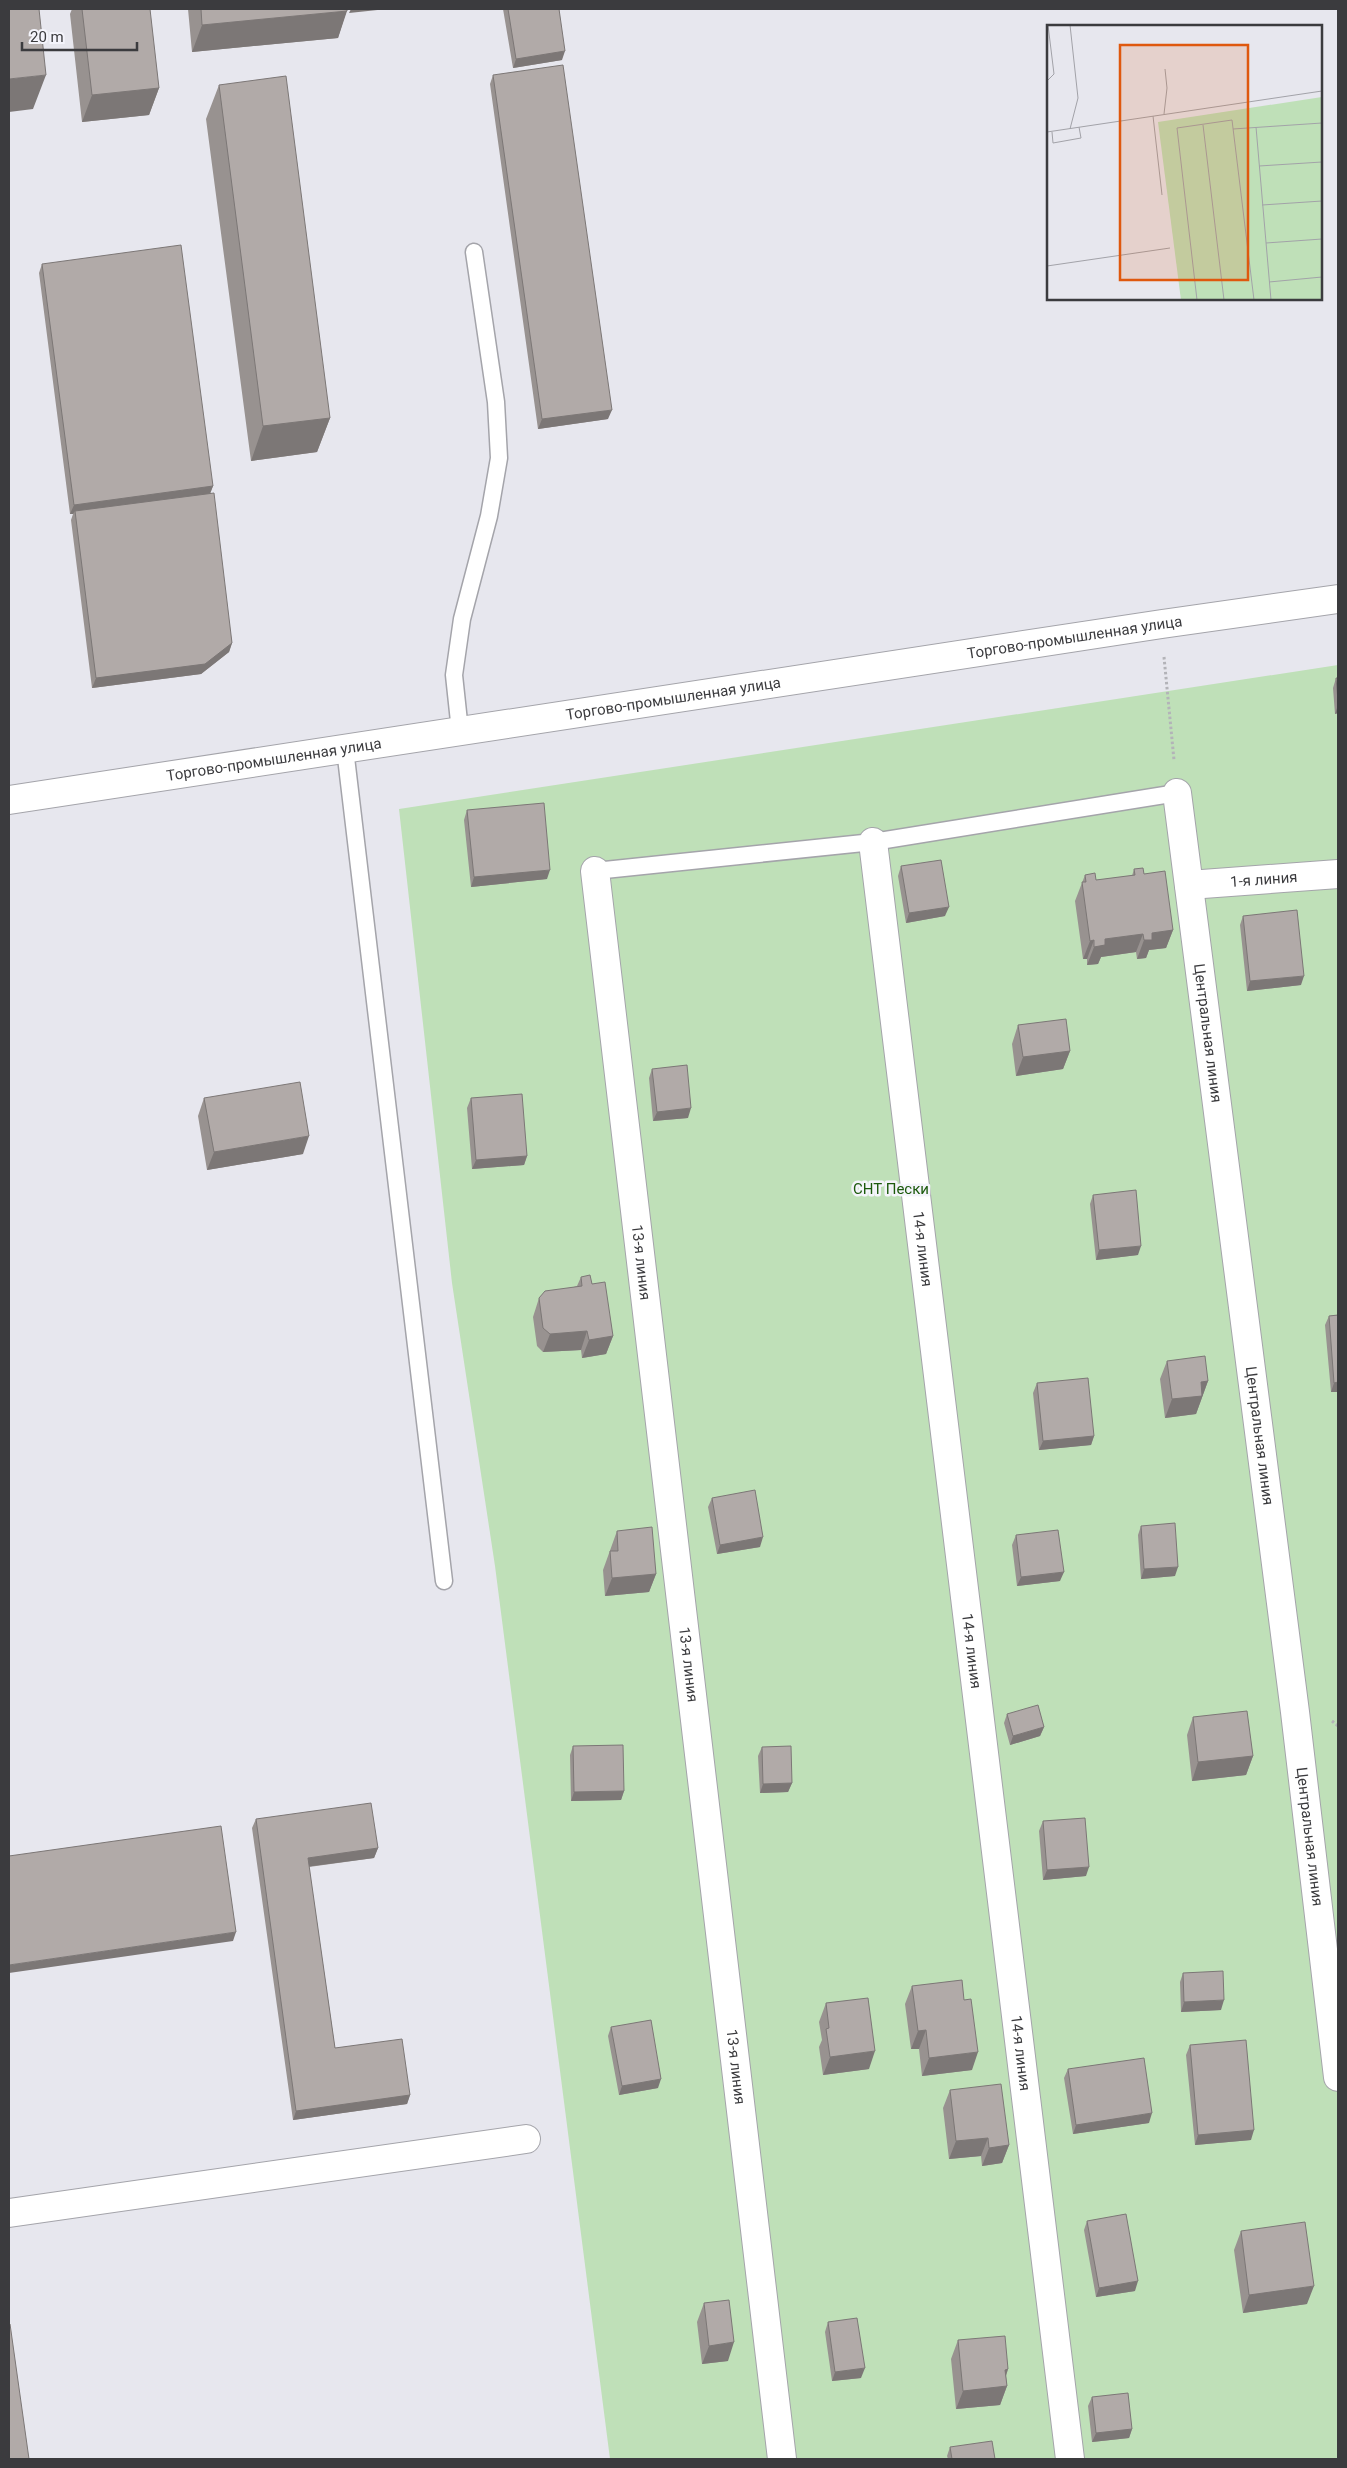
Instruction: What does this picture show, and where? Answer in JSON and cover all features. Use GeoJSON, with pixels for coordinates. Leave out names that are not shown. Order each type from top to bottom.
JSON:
{"type":"FeatureCollection","features":[{"type":"Feature","properties":{"kind":"street","name":"Торгово-промышленная улица"},"geometry":{"type":"LineString","coordinates":[[9,800],[1162,624],[1338,599]]}},
{"type":"Feature","properties":{"kind":"street","name":"Центральная линия"},"geometry":{"type":"LineString","coordinates":[[1177,793],[1295,1712],[1338,2077]]}},
{"type":"Feature","properties":{"kind":"street","name":"14-я линия"},"geometry":{"type":"LineString","coordinates":[[874,842],[1070,2459]]}},
{"type":"Feature","properties":{"kind":"street","name":"13-я линия"},"geometry":{"type":"LineString","coordinates":[[595,870],[782,2459]]}},
{"type":"Feature","properties":{"kind":"street","name":"1-я линия"},"geometry":{"type":"LineString","coordinates":[[1189,885],[1338,874]]}},
{"type":"Feature","properties":{"kind":"street"},"geometry":{"type":"LineString","coordinates":[[9,2213],[526,2139]]}},
{"type":"Feature","properties":{"kind":"lane"},"geometry":{"type":"LineString","coordinates":[[460,731],[454,675],[462,619],[489,516],[499,458],[496,402],[474,252]]}},
{"type":"Feature","properties":{"kind":"lane"},"geometry":{"type":"LineString","coordinates":[[345,749],[444,1581]]}},
{"type":"Feature","properties":{"kind":"lane"},"geometry":{"type":"LineString","coordinates":[[595,870],[874,842],[1177,793]]}},
{"type":"Feature","properties":{"kind":"path"},"geometry":{"type":"LineString","coordinates":[[1165,666],[1177,793]]}},
{"type":"Feature","properties":{"kind":"green space","name":"СНТ Пески"},"geometry":{"type":"Polygon","coordinates":[[[1338,665],[1338,2459],[610,2459],[495,1566],[452,1283],[399,809],[1338,665]]]}},
{"type":"Feature","properties":{"kind":"building"},"geometry":{"type":"Polygon","coordinates":[[[9,9],[39,9],[46,75],[9,79],[9,9]]]}},
{"type":"Feature","properties":{"kind":"building"},"geometry":{"type":"Polygon","coordinates":[[[82,9],[150,9],[159,88],[92,95],[82,9]]]}},
{"type":"Feature","properties":{"kind":"building"},"geometry":{"type":"Polygon","coordinates":[[[201,9],[347,9],[347,11],[202,25],[201,9]]]}},
{"type":"Feature","properties":{"kind":"building"},"geometry":{"type":"Polygon","coordinates":[[[508,9],[559,9],[565,51],[516,59],[508,9]]]}},
{"type":"Feature","properties":{"kind":"building"},"geometry":{"type":"Polygon","coordinates":[[[563,65],[612,410],[542,419],[493,75],[563,65]]]}},
{"type":"Feature","properties":{"kind":"building"},"geometry":{"type":"Polygon","coordinates":[[[286,76],[330,418],[263,426],[219,85],[286,76]]]}},
{"type":"Feature","properties":{"kind":"building"},"geometry":{"type":"Polygon","coordinates":[[[181,245],[213,486],[74,505],[42,264],[181,245]]]}},
{"type":"Feature","properties":{"kind":"building"},"geometry":{"type":"Polygon","coordinates":[[[214,493],[232,643],[205,664],[96,678],[75,511],[214,493]]]}},
{"type":"Feature","properties":{"kind":"building"},"geometry":{"type":"Polygon","coordinates":[[[1336,678],[1338,678],[1338,701],[1336,678]]]}},
{"type":"Feature","properties":{"kind":"building"},"geometry":{"type":"Polygon","coordinates":[[[544,803],[550,870],[474,877],[467,810],[544,803]]]}},
{"type":"Feature","properties":{"kind":"building"},"geometry":{"type":"Polygon","coordinates":[[[941,860],[949,907],[909,913],[901,866],[941,860]]]}},
{"type":"Feature","properties":{"kind":"building"},"geometry":{"type":"Polygon","coordinates":[[[1143,868],[1144,874],[1165,871],[1173,930],[1152,933],[1152,940],[1144,940],[1143,934],[1105,939],[1105,945],[1094,947],[1094,940],[1090,941],[1082,882],[1086,882],[1085,875],[1095,873],[1096,880],[1135,875],[1134,869],[1143,868]]]}},
{"type":"Feature","properties":{"kind":"building"},"geometry":{"type":"Polygon","coordinates":[[[1297,910],[1304,976],[1250,981],[1243,916],[1297,910]]]}},
{"type":"Feature","properties":{"kind":"building"},"geometry":{"type":"Polygon","coordinates":[[[1066,1019],[1070,1051],[1023,1057],[1018,1025],[1066,1019]]]}},
{"type":"Feature","properties":{"kind":"building"},"geometry":{"type":"Polygon","coordinates":[[[687,1065],[691,1108],[657,1112],[652,1069],[687,1065]]]}},
{"type":"Feature","properties":{"kind":"building"},"geometry":{"type":"Polygon","coordinates":[[[300,1082],[309,1136],[214,1152],[204,1098],[300,1082]]]}},
{"type":"Feature","properties":{"kind":"building"},"geometry":{"type":"Polygon","coordinates":[[[522,1094],[527,1156],[476,1160],[471,1098],[522,1094]]]}},
{"type":"Feature","properties":{"kind":"building"},"geometry":{"type":"Polygon","coordinates":[[[1136,1190],[1141,1246],[1099,1250],[1093,1195],[1136,1190]]]}},
{"type":"Feature","properties":{"kind":"building"},"geometry":{"type":"Polygon","coordinates":[[[590,1275],[592,1284],[605,1282],[613,1336],[589,1340],[587,1331],[550,1334],[543,1328],[539,1298],[545,1291],[582,1286],[581,1277],[590,1275]]]}},
{"type":"Feature","properties":{"kind":"building"},"geometry":{"type":"Polygon","coordinates":[[[1338,1315],[1338,1382],[1334,1383],[1329,1316],[1338,1315]]]}},
{"type":"Feature","properties":{"kind":"building"},"geometry":{"type":"Polygon","coordinates":[[[1205,1356],[1208,1381],[1201,1382],[1202,1396],[1172,1399],[1167,1361],[1205,1356]]]}},
{"type":"Feature","properties":{"kind":"building"},"geometry":{"type":"Polygon","coordinates":[[[1088,1378],[1094,1436],[1043,1441],[1037,1383],[1088,1378]]]}},
{"type":"Feature","properties":{"kind":"building"},"geometry":{"type":"Polygon","coordinates":[[[755,1490],[763,1537],[720,1545],[712,1498],[755,1490]]]}},
{"type":"Feature","properties":{"kind":"building"},"geometry":{"type":"Polygon","coordinates":[[[1175,1523],[1178,1567],[1144,1569],[1141,1526],[1175,1523]]]}},
{"type":"Feature","properties":{"kind":"building"},"geometry":{"type":"Polygon","coordinates":[[[652,1527],[656,1574],[612,1578],[610,1551],[618,1551],[617,1531],[652,1527]]]}},
{"type":"Feature","properties":{"kind":"building"},"geometry":{"type":"Polygon","coordinates":[[[1058,1530],[1064,1572],[1021,1577],[1016,1535],[1058,1530]]]}},
{"type":"Feature","properties":{"kind":"building"},"geometry":{"type":"Polygon","coordinates":[[[1038,1705],[1044,1727],[1013,1736],[1007,1714],[1038,1705]]]}},
{"type":"Feature","properties":{"kind":"building"},"geometry":{"type":"Polygon","coordinates":[[[1247,1711],[1253,1756],[1198,1762],[1193,1717],[1247,1711]]]}},
{"type":"Feature","properties":{"kind":"building"},"geometry":{"type":"Polygon","coordinates":[[[623,1745],[624,1791],[574,1792],[573,1746],[623,1745]]]}},
{"type":"Feature","properties":{"kind":"building"},"geometry":{"type":"Polygon","coordinates":[[[791,1746],[792,1783],[763,1784],[762,1747],[791,1746]]]}},
{"type":"Feature","properties":{"kind":"building"},"geometry":{"type":"Polygon","coordinates":[[[371,1803],[378,1848],[308,1858],[335,2048],[402,2039],[410,2095],[296,2111],[256,1819],[371,1803]]]}},
{"type":"Feature","properties":{"kind":"building"},"geometry":{"type":"Polygon","coordinates":[[[1085,1818],[1089,1867],[1047,1870],[1043,1821],[1085,1818]]]}},
{"type":"Feature","properties":{"kind":"building"},"geometry":{"type":"Polygon","coordinates":[[[221,1826],[236,1932],[9,1965],[9,1856],[221,1826]]]}},
{"type":"Feature","properties":{"kind":"building"},"geometry":{"type":"Polygon","coordinates":[[[1223,1971],[1224,2000],[1184,2002],[1183,1973],[1223,1971]]]}},
{"type":"Feature","properties":{"kind":"building"},"geometry":{"type":"Polygon","coordinates":[[[962,1980],[964,2000],[971,1999],[978,2052],[929,2058],[926,2030],[918,2031],[912,1986],[962,1980]]]}},
{"type":"Feature","properties":{"kind":"building"},"geometry":{"type":"Polygon","coordinates":[[[868,1998],[875,2051],[830,2057],[826,2029],[829,2028],[826,2003],[868,1998]]]}},
{"type":"Feature","properties":{"kind":"building"},"geometry":{"type":"Polygon","coordinates":[[[651,2020],[661,2079],[622,2086],[611,2027],[651,2020]]]}},
{"type":"Feature","properties":{"kind":"building"},"geometry":{"type":"Polygon","coordinates":[[[1246,2040],[1254,2130],[1198,2135],[1190,2045],[1246,2040]]]}},
{"type":"Feature","properties":{"kind":"building"},"geometry":{"type":"Polygon","coordinates":[[[1144,2058],[1152,2113],[1076,2125],[1068,2069],[1144,2058]]]}},
{"type":"Feature","properties":{"kind":"building"},"geometry":{"type":"Polygon","coordinates":[[[1001,2084],[1009,2145],[989,2148],[988,2138],[956,2141],[950,2090],[1001,2084]]]}},
{"type":"Feature","properties":{"kind":"building"},"geometry":{"type":"Polygon","coordinates":[[[1126,2214],[1138,2281],[1099,2288],[1087,2221],[1126,2214]]]}},
{"type":"Feature","properties":{"kind":"building"},"geometry":{"type":"Polygon","coordinates":[[[1305,2222],[1314,2286],[1249,2295],[1241,2231],[1305,2222]]]}},
{"type":"Feature","properties":{"kind":"building"},"geometry":{"type":"Polygon","coordinates":[[[729,2300],[734,2342],[709,2346],[704,2303],[729,2300]]]}},
{"type":"Feature","properties":{"kind":"building"},"geometry":{"type":"Polygon","coordinates":[[[857,2318],[865,2368],[835,2372],[828,2322],[857,2318]]]}},
{"type":"Feature","properties":{"kind":"building"},"geometry":{"type":"Polygon","coordinates":[[[10,2324],[29,2459],[9,2459],[10,2324]]]}},
{"type":"Feature","properties":{"kind":"building"},"geometry":{"type":"Polygon","coordinates":[[[1005,2336],[1008,2369],[1005,2370],[1007,2386],[963,2391],[958,2340],[1005,2336]]]}},
{"type":"Feature","properties":{"kind":"building"},"geometry":{"type":"Polygon","coordinates":[[[1128,2393],[1132,2429],[1096,2433],[1092,2397],[1128,2393]]]}},
{"type":"Feature","properties":{"kind":"building"},"geometry":{"type":"Polygon","coordinates":[[[992,2441],[995,2459],[952,2459],[950,2447],[992,2441]]]}}]}
